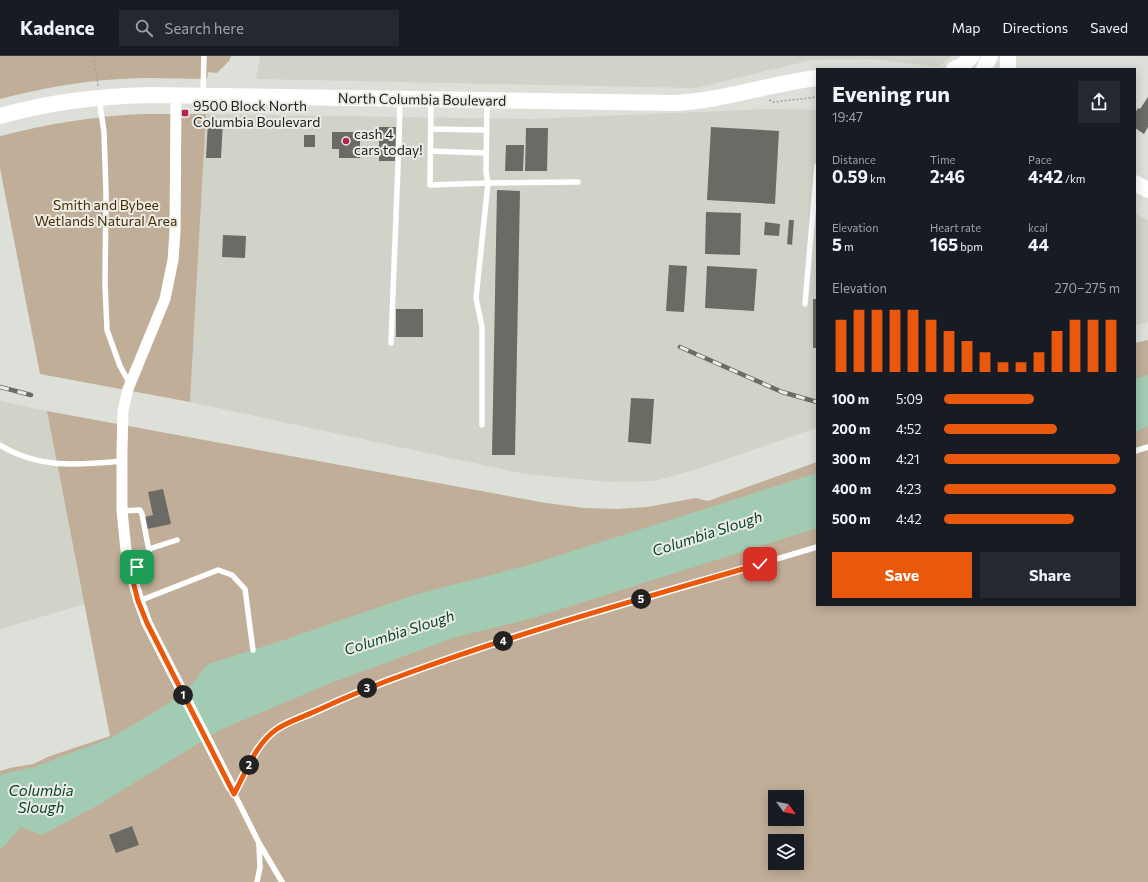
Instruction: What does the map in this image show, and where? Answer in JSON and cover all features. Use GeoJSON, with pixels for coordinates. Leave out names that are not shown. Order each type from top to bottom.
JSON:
{"type":"FeatureCollection","features":[{"type":"Feature","properties":{"kind":"main road"},"geometry":{"type":"LineString","coordinates":[[956,68],[963,65],[972,56]]}},
{"type":"Feature","properties":{"kind":"main road"},"geometry":{"type":"LineString","coordinates":[[984,68],[990,56]]}},
{"type":"Feature","properties":{"kind":"main road"},"geometry":{"type":"LineString","coordinates":[[1008,56],[1008,68]]}},
{"type":"Feature","properties":{"kind":"main road","name":"North Columbia Boulevard"},"geometry":{"type":"LineString","coordinates":[[0,116],[60,103],[132,95],[682,103],[726,97],[788,82],[816,78]]}},
{"type":"Feature","properties":{"kind":"main road"},"geometry":{"type":"LineString","coordinates":[[1136,184],[1148,190]]}},
{"type":"Feature","properties":{"kind":"street"},"geometry":{"type":"LineString","coordinates":[[176,95],[175,232],[172,260],[165,299],[130,384],[124,411],[122,511],[126,550],[138,601],[160,651],[233,790]]}},
{"type":"Feature","properties":{"kind":"lane"},"geometry":{"type":"LineString","coordinates":[[203,95],[204,56]]}},
{"type":"Feature","properties":{"kind":"lane"},"geometry":{"type":"LineString","coordinates":[[99,98],[104,132],[106,200],[105,284],[107,330],[120,366],[130,384]]}},
{"type":"Feature","properties":{"kind":"lane"},"geometry":{"type":"LineString","coordinates":[[391,343],[400,140],[400,99]]}},
{"type":"Feature","properties":{"kind":"lane"},"geometry":{"type":"LineString","coordinates":[[432,99],[430,185],[578,182]]}},
{"type":"Feature","properties":{"kind":"lane"},"geometry":{"type":"LineString","coordinates":[[482,426],[482,326],[476,298],[488,183],[486,172],[487,100]]}},
{"type":"Feature","properties":{"kind":"lane"},"geometry":{"type":"LineString","coordinates":[[431,129],[486,130]]}},
{"type":"Feature","properties":{"kind":"lane"},"geometry":{"type":"LineString","coordinates":[[431,150],[486,152]]}},
{"type":"Feature","properties":{"kind":"lane"},"geometry":{"type":"LineString","coordinates":[[805,304],[816,178]]}},
{"type":"Feature","properties":{"kind":"lane"},"geometry":{"type":"LineString","coordinates":[[0,445],[21,456],[45,462],[75,465],[122,461]]}},
{"type":"Feature","properties":{"kind":"lane"},"geometry":{"type":"LineString","coordinates":[[1136,451],[1148,447]]}},
{"type":"Feature","properties":{"kind":"lane"},"geometry":{"type":"LineString","coordinates":[[122,511],[140,510],[150,556],[145,565],[130,569]]}},
{"type":"Feature","properties":{"kind":"lane"},"geometry":{"type":"LineString","coordinates":[[149,549],[177,540]]}},
{"type":"Feature","properties":{"kind":"lane"},"geometry":{"type":"LineString","coordinates":[[282,882],[259,843],[233,790],[254,756],[267,738],[277,729],[376,685],[477,648],[816,546]]}},
{"type":"Feature","properties":{"kind":"lane"},"geometry":{"type":"LineString","coordinates":[[138,601],[218,570],[232,575],[245,589],[253,650]]}},
{"type":"Feature","properties":{"kind":"lane"},"geometry":{"type":"LineString","coordinates":[[257,882],[260,867],[259,843]]}},
{"type":"Feature","properties":{"kind":"path"},"geometry":{"type":"LineString","coordinates":[[94,56],[99,98]]}},
{"type":"Feature","properties":{"kind":"path"},"geometry":{"type":"LineString","coordinates":[[768,100],[774,102],[816,97]]}},
{"type":"Feature","properties":{"kind":"shaded area"},"geometry":{"type":"Polygon","coordinates":[[[260,56],[952,56],[938,67],[872,59],[811,60],[696,88],[256,79],[260,56]]]}},
{"type":"Feature","properties":{"kind":"shaded area"},"geometry":{"type":"Polygon","coordinates":[[[767,109],[816,110],[816,428],[694,470],[655,481],[609,482],[525,474],[190,402],[206,114],[531,119],[767,109]]]}},
{"type":"Feature","properties":{"kind":"shaded area"},"geometry":{"type":"Polygon","coordinates":[[[1136,214],[1148,221],[1148,322],[1136,326],[1136,214]]]}},
{"type":"Feature","properties":{"kind":"shaded area"},"geometry":{"type":"Polygon","coordinates":[[[0,401],[47,411],[85,604],[0,629],[0,401]]]}},
{"type":"Feature","properties":{"kind":"green space"},"geometry":{"type":"Polygon","coordinates":[[[0,56],[231,56],[229,61],[217,73],[208,72],[207,79],[143,78],[106,80],[60,86],[0,99],[0,56]]]}},
{"type":"Feature","properties":{"kind":"green space","name":"Smith and Bybee Wetlands Natural Area"},"geometry":{"type":"Polygon","coordinates":[[[143,114],[206,114],[190,402],[40,374],[0,168],[0,136],[71,121],[143,114]]]}},
{"type":"Feature","properties":{"kind":"green space"},"geometry":{"type":"Polygon","coordinates":[[[1148,340],[1148,882],[0,882],[0,771],[33,764],[50,756],[110,736],[47,411],[546,503],[584,508],[616,509],[647,507],[696,498],[708,501],[816,462],[816,606],[1136,606],[1136,343],[1148,340]]]}},
{"type":"Feature","properties":{"kind":"water"},"geometry":{"type":"Polygon","coordinates":[[[1148,375],[1148,426],[1136,432],[1136,379],[1148,375]]]}},
{"type":"Feature","properties":{"kind":"water","name":"Columbia Slough"},"geometry":{"type":"Polygon","coordinates":[[[816,473],[816,528],[533,618],[456,637],[331,683],[220,730],[100,804],[42,835],[21,827],[0,850],[0,775],[34,767],[111,738],[174,700],[194,682],[208,664],[281,641],[414,595],[529,565],[816,473]]]}},
{"type":"Feature","properties":{"kind":"building"},"geometry":{"type":"Polygon","coordinates":[[[1148,97],[1148,127],[1144,134],[1136,129],[1136,111],[1138,108],[1140,109],[1148,97]]]}},
{"type":"Feature","properties":{"kind":"building"},"geometry":{"type":"Polygon","coordinates":[[[208,121],[223,122],[221,158],[206,158],[208,121]]]}},
{"type":"Feature","properties":{"kind":"building"},"geometry":{"type":"Polygon","coordinates":[[[379,127],[396,127],[395,161],[379,161],[379,127]]]}},
{"type":"Feature","properties":{"kind":"building"},"geometry":{"type":"Polygon","coordinates":[[[711,127],[779,131],[775,204],[707,200],[711,127]]]}},
{"type":"Feature","properties":{"kind":"building"},"geometry":{"type":"Polygon","coordinates":[[[526,128],[548,128],[547,171],[525,171],[526,128]]]}},
{"type":"Feature","properties":{"kind":"building","name":"cash 4 cars today!"},"geometry":{"type":"Polygon","coordinates":[[[332,132],[360,132],[360,158],[339,158],[339,149],[332,149],[332,132]]]}},
{"type":"Feature","properties":{"kind":"building"},"geometry":{"type":"Polygon","coordinates":[[[304,135],[315,135],[315,147],[304,147],[304,135]]]}},
{"type":"Feature","properties":{"kind":"building"},"geometry":{"type":"Polygon","coordinates":[[[506,145],[524,145],[523,171],[505,171],[506,145]]]}},
{"type":"Feature","properties":{"kind":"building"},"geometry":{"type":"Polygon","coordinates":[[[497,190],[520,191],[515,455],[492,455],[497,190]]]}},
{"type":"Feature","properties":{"kind":"building"},"geometry":{"type":"Polygon","coordinates":[[[706,212],[741,213],[740,255],[705,254],[706,212]]]}},
{"type":"Feature","properties":{"kind":"building"},"geometry":{"type":"Polygon","coordinates":[[[789,220],[794,220],[792,245],[787,244],[789,220]]]}},
{"type":"Feature","properties":{"kind":"building"},"geometry":{"type":"Polygon","coordinates":[[[765,222],[780,224],[779,236],[764,235],[765,222]]]}},
{"type":"Feature","properties":{"kind":"building"},"geometry":{"type":"Polygon","coordinates":[[[223,235],[246,236],[245,258],[222,257],[223,235]]]}},
{"type":"Feature","properties":{"kind":"building"},"geometry":{"type":"Polygon","coordinates":[[[669,265],[687,266],[684,312],[666,311],[669,265]]]}},
{"type":"Feature","properties":{"kind":"building"},"geometry":{"type":"Polygon","coordinates":[[[707,266],[757,269],[754,311],[705,308],[707,266]]]}},
{"type":"Feature","properties":{"kind":"building"},"geometry":{"type":"Polygon","coordinates":[[[813,299],[816,299],[816,348],[813,348],[813,299]]]}},
{"type":"Feature","properties":{"kind":"building"},"geometry":{"type":"Polygon","coordinates":[[[396,309],[423,309],[423,337],[396,337],[396,309]]]}},
{"type":"Feature","properties":{"kind":"building"},"geometry":{"type":"Polygon","coordinates":[[[631,398],[654,399],[651,444],[628,442],[631,398]]]}},
{"type":"Feature","properties":{"kind":"building"},"geometry":{"type":"Polygon","coordinates":[[[163,489],[171,524],[147,529],[145,517],[153,515],[148,492],[163,489]]]}},
{"type":"Feature","properties":{"kind":"building"},"geometry":{"type":"Polygon","coordinates":[[[132,826],[139,845],[116,853],[109,835],[132,826]]]}},
{"type":"Feature","properties":{"kind":"railway"},"geometry":{"type":"LineString","coordinates":[[680,347],[782,392],[816,402]]}},
{"type":"Feature","properties":{"kind":"railway"},"geometry":{"type":"LineString","coordinates":[[0,387],[31,395]]}},
{"type":"Feature","properties":{"kind":"place","name":"9500 Block North Columbia Boulevard"},"geometry":{"type":"Point","coordinates":[185,113]}},
{"type":"Feature","properties":{"kind":"place","name":"cash 4 cars today!"},"geometry":{"type":"Point","coordinates":[346,141]}},
{"type":"Feature","properties":{"kind":"route"},"geometry":{"type":"LineString","coordinates":[[137,567],[130,569],[138,601],[147,623],[234,794],[254,756],[267,738],[277,729],[344,698],[477,648],[760,564]]}}]}
